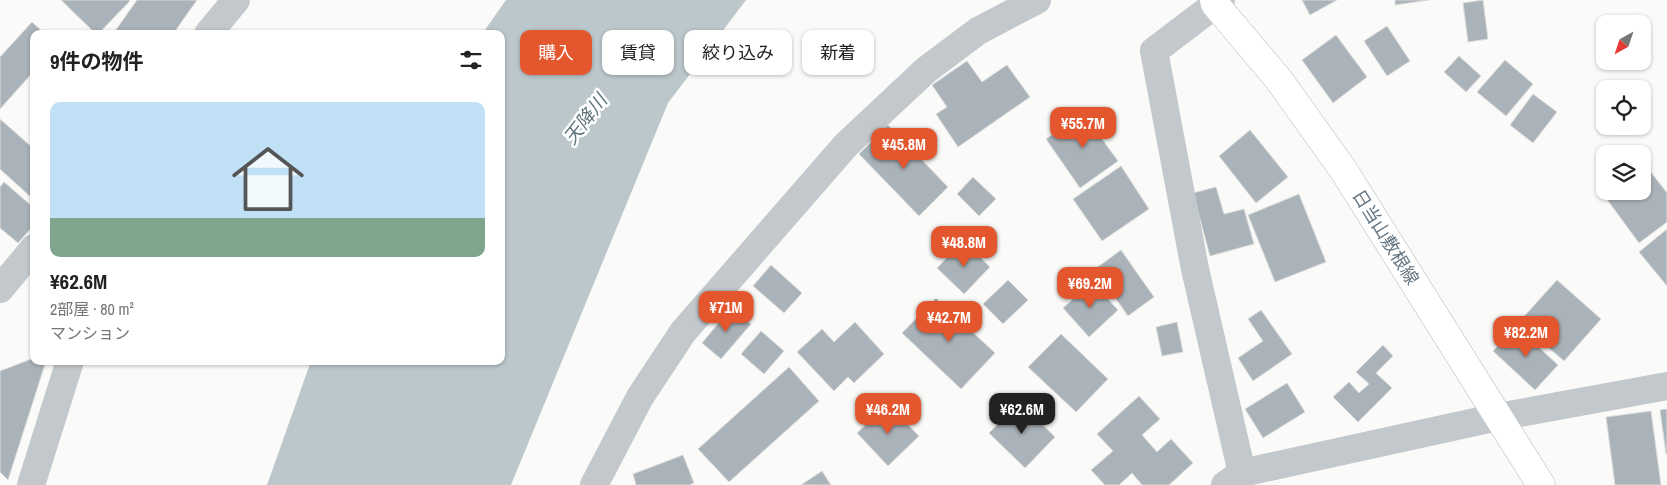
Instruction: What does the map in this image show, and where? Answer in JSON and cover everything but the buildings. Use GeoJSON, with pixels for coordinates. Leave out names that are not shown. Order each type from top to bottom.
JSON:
{"type":"FeatureCollection","features":[{"type":"Feature","properties":{"kind":"main road","name":"日当山敷根線"},"geometry":{"type":"LineString","coordinates":[[1217,1],[1279,80],[1344,170],[1541,485]]}},
{"type":"Feature","properties":{"kind":"street"},"geometry":{"type":"LineString","coordinates":[[211,30],[237,0]]}},
{"type":"Feature","properties":{"kind":"street"},"geometry":{"type":"LineString","coordinates":[[221,30],[237,0]]}},
{"type":"Feature","properties":{"kind":"street"},"geometry":{"type":"LineString","coordinates":[[594,485],[640,397],[684,332],[846,145],[926,70],[978,31],[1037,0]]}},
{"type":"Feature","properties":{"kind":"street"},"geometry":{"type":"LineString","coordinates":[[1217,1],[1154,51],[1234,479],[1498,417],[1667,386]]}},
{"type":"Feature","properties":{"kind":"street"},"geometry":{"type":"LineString","coordinates":[[0,289],[30,253]]}},
{"type":"Feature","properties":{"kind":"street"},"geometry":{"type":"LineString","coordinates":[[31,485],[69,365]]}},
{"type":"Feature","properties":{"kind":"water","name":"天降川"},"geometry":{"type":"Polygon","coordinates":[[[506,0],[746,0],[723,30],[684,30],[684,75],[689,75],[668,103],[511,485],[267,485],[310,365],[505,365],[505,30],[485,30],[506,0]]]}}]}
